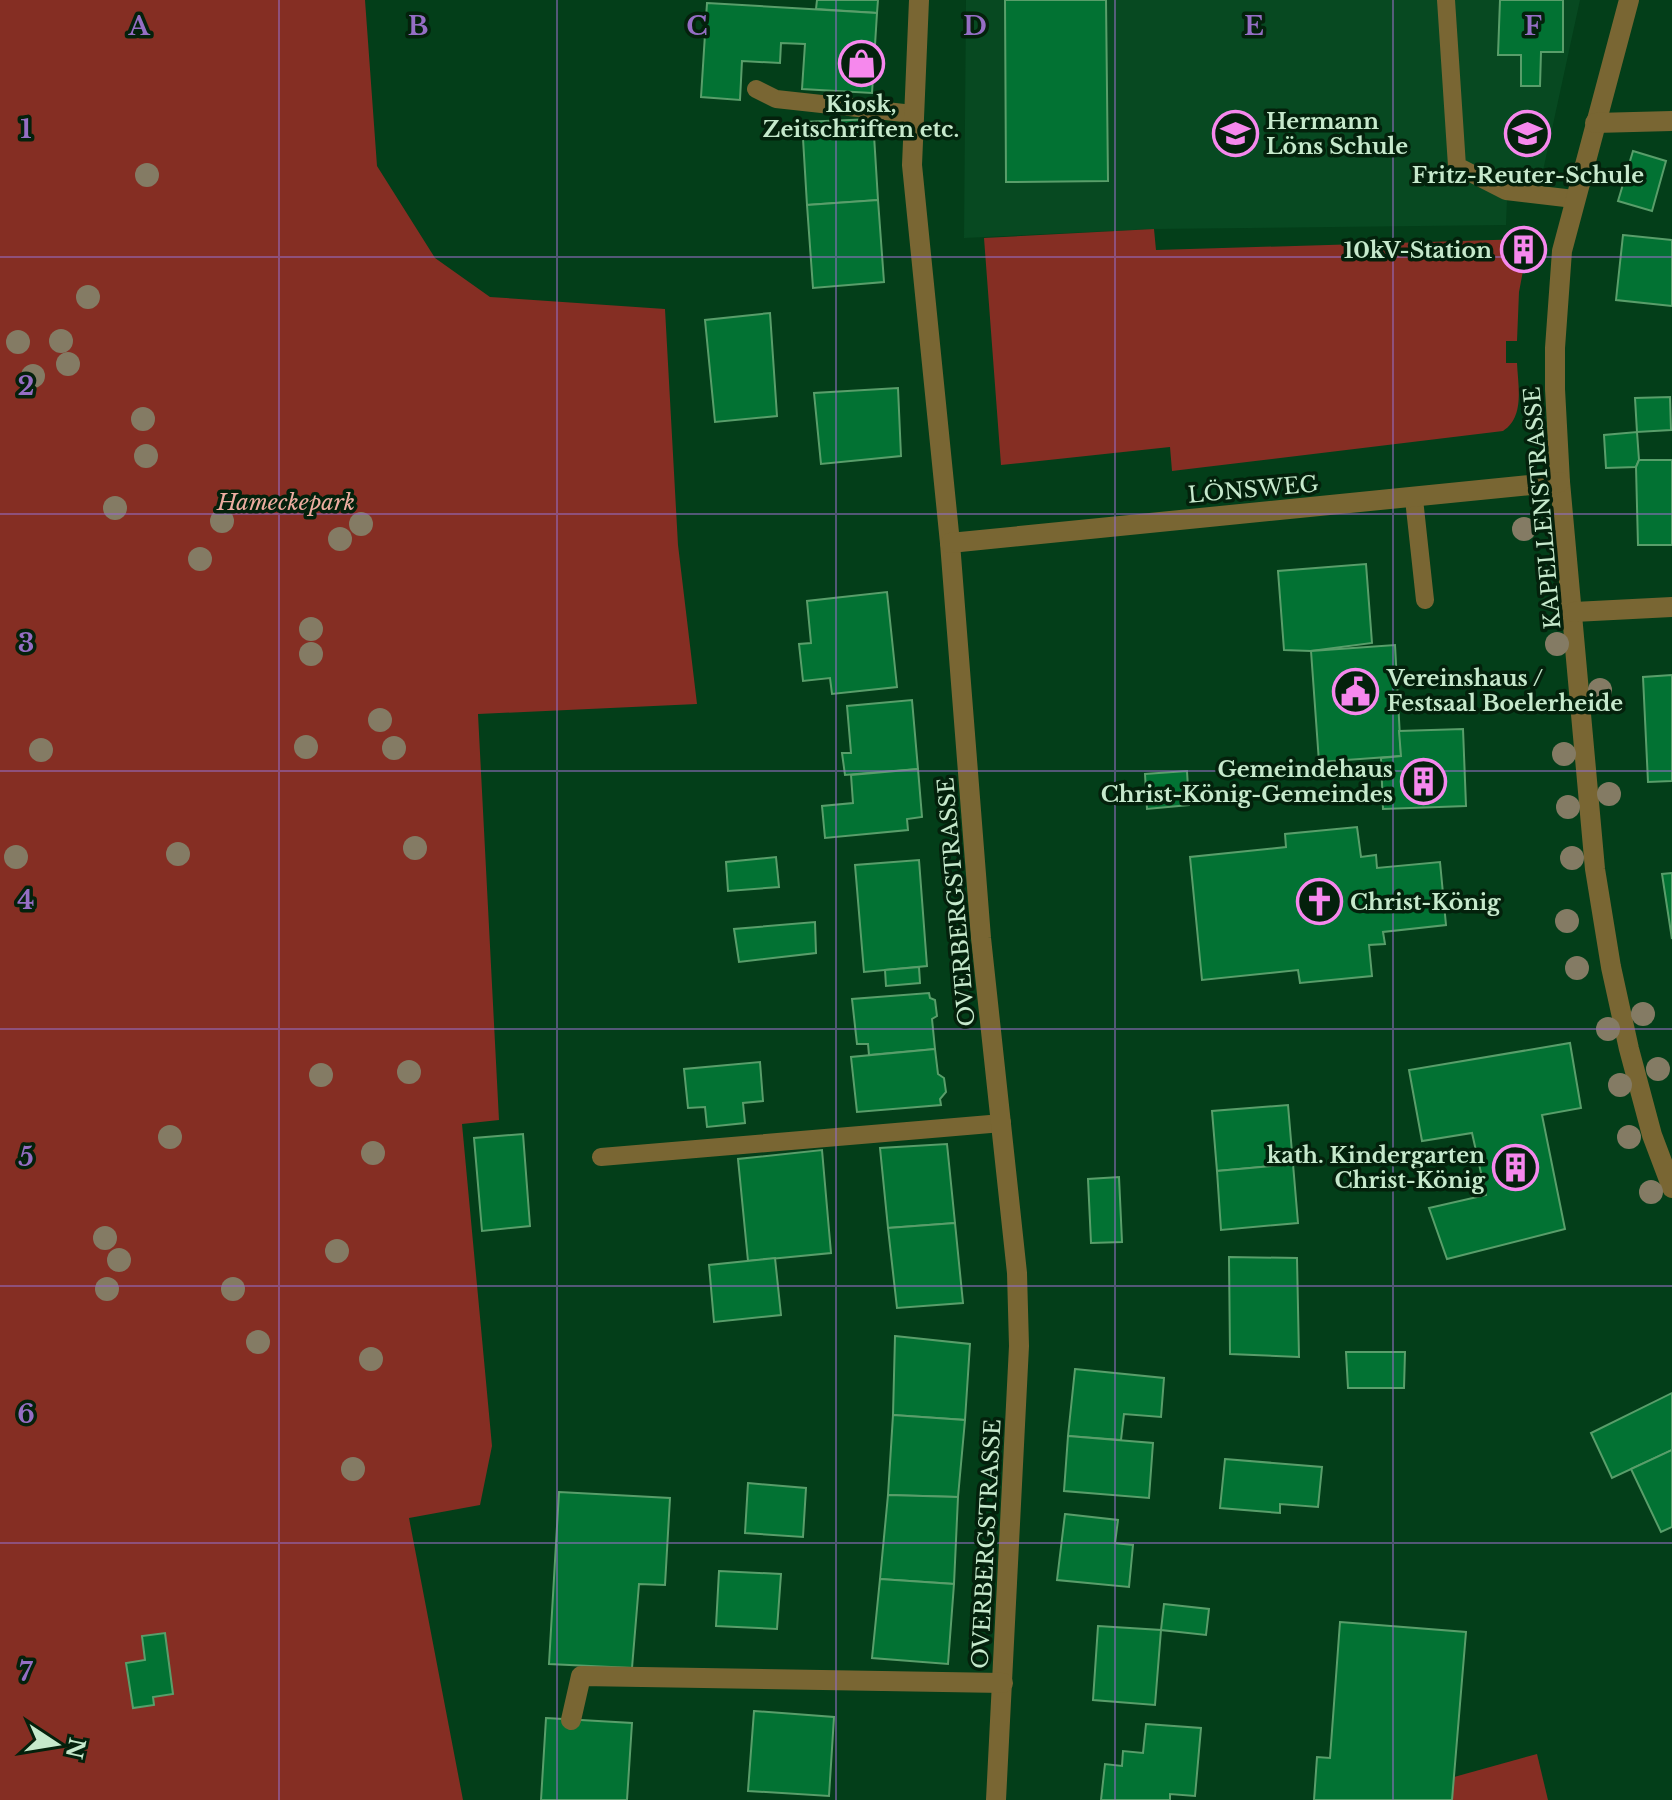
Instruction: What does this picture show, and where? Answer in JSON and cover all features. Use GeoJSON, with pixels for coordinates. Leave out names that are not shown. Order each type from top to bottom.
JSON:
{"type":"FeatureCollection","features":[{"type":"Feature","properties":{"kind":"street","name":"OVERBERGSTRASSE"},"geometry":{"type":"LineString","coordinates":[[919,0],[912,165],[950,543],[981,938],[1017,1273],[1019,1346],[996,1800]]}},
{"type":"Feature","properties":{"kind":"street","name":"KAPELLENSTRASSE"},"geometry":{"type":"LineString","coordinates":[[1629,0],[1562,251],[1555,348],[1560,482],[1595,869],[1609,953],[1637,1077],[1652,1135],[1672,1188]]}},
{"type":"Feature","properties":{"kind":"street"},"geometry":{"type":"LineString","coordinates":[[1595,123],[1672,121]]}},
{"type":"Feature","properties":{"kind":"street","name":"LÖNSWEG"},"geometry":{"type":"LineString","coordinates":[[950,543],[1560,482]]}},
{"type":"Feature","properties":{"kind":"street"},"geometry":{"type":"LineString","coordinates":[[1574,612],[1672,607]]}},
{"type":"Feature","properties":{"kind":"street"},"geometry":{"type":"LineString","coordinates":[[571,1720],[581,1676],[1003,1683]]}},
{"type":"Feature","properties":{"kind":"lane"},"geometry":{"type":"LineString","coordinates":[[1446,0],[1457,166],[1506,191],[1574,199]]}},
{"type":"Feature","properties":{"kind":"lane"},"geometry":{"type":"LineString","coordinates":[[756,89],[776,99],[913,114]]}},
{"type":"Feature","properties":{"kind":"lane"},"geometry":{"type":"LineString","coordinates":[[1414,499],[1425,600]]}},
{"type":"Feature","properties":{"kind":"lane"},"geometry":{"type":"LineString","coordinates":[[601,1157],[1002,1123]]}},
{"type":"Feature","properties":{"kind":"shaded area","name":"Hermann Löns Schule"},"geometry":{"type":"Polygon","coordinates":[[[966,0],[1580,0],[1539,189],[1507,199],[1506,225],[1154,229],[964,238],[966,0]]]}},
{"type":"Feature","properties":{"kind":"green space","name":"Hameckepark"},"geometry":{"type":"Polygon","coordinates":[[[0,0],[365,0],[377,166],[435,258],[490,297],[665,309],[678,545],[697,704],[478,714],[499,1120],[462,1124],[492,1446],[480,1505],[409,1518],[463,1800],[0,1800],[0,0]]]}},
{"type":"Feature","properties":{"kind":"green space"},"geometry":{"type":"Polygon","coordinates":[[[1154,229],[1156,250],[1529,239],[1519,292],[1517,341],[1506,341],[1506,363],[1517,363],[1519,400],[1515,418],[1503,431],[1172,471],[1170,447],[1001,465],[984,238],[1154,229]]]}},
{"type":"Feature","properties":{"kind":"green space"},"geometry":{"type":"Polygon","coordinates":[[[1537,1754],[1548,1800],[1452,1800],[1454,1777],[1537,1754]]]}},
{"type":"Feature","properties":{"kind":"building"},"geometry":{"type":"Polygon","coordinates":[[[817,0],[878,0],[877,13],[816,9],[817,0]]]}},
{"type":"Feature","properties":{"kind":"building"},"geometry":{"type":"Polygon","coordinates":[[[1005,0],[1106,0],[1108,181],[1006,182],[1005,0]]]}},
{"type":"Feature","properties":{"kind":"building"},"geometry":{"type":"Polygon","coordinates":[[[1500,0],[1563,0],[1563,52],[1541,52],[1540,86],[1521,86],[1521,55],[1498,55],[1500,0]]]}},
{"type":"Feature","properties":{"kind":"building"},"geometry":{"type":"Polygon","coordinates":[[[707,3],[877,13],[872,93],[802,89],[805,44],[781,43],[780,63],[742,61],[740,100],[701,97],[707,3]]]}},
{"type":"Feature","properties":{"kind":"building"},"geometry":{"type":"Polygon","coordinates":[[[873,119],[878,200],[807,205],[802,122],[873,119]]]}},
{"type":"Feature","properties":{"kind":"building"},"geometry":{"type":"Polygon","coordinates":[[[1633,151],[1666,161],[1652,211],[1618,201],[1633,151]]]}},
{"type":"Feature","properties":{"kind":"building"},"geometry":{"type":"Polygon","coordinates":[[[878,200],[884,282],[813,288],[807,205],[878,200]]]}},
{"type":"Feature","properties":{"kind":"building"},"geometry":{"type":"Polygon","coordinates":[[[1623,235],[1672,240],[1672,306],[1616,300],[1623,235]]]}},
{"type":"Feature","properties":{"kind":"building","name":"10kV-Station"},"geometry":{"type":"Polygon","coordinates":[[[1521,238],[1529,239],[1525,262],[1518,261],[1521,238]]]}},
{"type":"Feature","properties":{"kind":"building"},"geometry":{"type":"Polygon","coordinates":[[[770,313],[777,416],[715,422],[705,320],[770,313]]]}},
{"type":"Feature","properties":{"kind":"building"},"geometry":{"type":"Polygon","coordinates":[[[898,388],[901,456],[821,464],[814,393],[898,388]]]}},
{"type":"Feature","properties":{"kind":"building"},"geometry":{"type":"Polygon","coordinates":[[[1670,397],[1671,430],[1637,432],[1635,398],[1670,397]]]}},
{"type":"Feature","properties":{"kind":"building"},"geometry":{"type":"Polygon","coordinates":[[[1637,432],[1639,460],[1636,467],[1606,468],[1604,435],[1637,432]]]}},
{"type":"Feature","properties":{"kind":"building"},"geometry":{"type":"Polygon","coordinates":[[[1639,460],[1672,460],[1672,545],[1638,545],[1636,467],[1639,460]]]}},
{"type":"Feature","properties":{"kind":"building","name":"Vereinshaus / Festsaal Boelerheide"},"geometry":{"type":"Polygon","coordinates":[[[1366,564],[1372,643],[1311,651],[1284,650],[1278,571],[1366,564]]]}},
{"type":"Feature","properties":{"kind":"building"},"geometry":{"type":"Polygon","coordinates":[[[887,592],[897,687],[832,694],[830,678],[803,681],[799,644],[811,643],[807,601],[887,592]]]}},
{"type":"Feature","properties":{"kind":"building","name":"Vereinshaus / Festsaal Boelerheide"},"geometry":{"type":"Polygon","coordinates":[[[1395,645],[1401,756],[1319,762],[1311,651],[1395,645]]]}},
{"type":"Feature","properties":{"kind":"building"},"geometry":{"type":"Polygon","coordinates":[[[1672,675],[1672,781],[1648,782],[1643,677],[1672,675]]]}},
{"type":"Feature","properties":{"kind":"building"},"geometry":{"type":"Polygon","coordinates":[[[912,700],[918,769],[845,775],[842,753],[851,753],[847,706],[912,700]]]}},
{"type":"Feature","properties":{"kind":"building","name":"Gemeindehaus Christ-König-Gemeindes"},"geometry":{"type":"Polygon","coordinates":[[[1463,729],[1466,806],[1383,809],[1381,758],[1401,756],[1399,731],[1463,729]]]}},
{"type":"Feature","properties":{"kind":"building"},"geometry":{"type":"Polygon","coordinates":[[[918,769],[922,817],[907,819],[908,830],[825,838],[822,806],[853,803],[851,775],[918,769]]]}},
{"type":"Feature","properties":{"kind":"building"},"geometry":{"type":"Polygon","coordinates":[[[1187,771],[1189,805],[1147,809],[1145,774],[1187,771]]]}},
{"type":"Feature","properties":{"kind":"building","name":"Christ-König"},"geometry":{"type":"Polygon","coordinates":[[[1357,827],[1361,857],[1376,855],[1377,868],[1440,862],[1446,925],[1383,932],[1385,944],[1369,945],[1372,976],[1300,983],[1298,970],[1202,980],[1190,857],[1286,847],[1285,834],[1357,827]]]}},
{"type":"Feature","properties":{"kind":"building"},"geometry":{"type":"Polygon","coordinates":[[[776,857],[779,887],[728,891],[726,862],[776,857]]]}},
{"type":"Feature","properties":{"kind":"building"},"geometry":{"type":"Polygon","coordinates":[[[919,860],[927,966],[864,972],[855,865],[919,860]]]}},
{"type":"Feature","properties":{"kind":"building"},"geometry":{"type":"Polygon","coordinates":[[[1672,873],[1672,939],[1662,874],[1672,873]]]}},
{"type":"Feature","properties":{"kind":"building"},"geometry":{"type":"Polygon","coordinates":[[[815,922],[816,953],[739,962],[734,929],[815,922]]]}},
{"type":"Feature","properties":{"kind":"building"},"geometry":{"type":"Polygon","coordinates":[[[919,967],[920,983],[886,986],[885,970],[919,967]]]}},
{"type":"Feature","properties":{"kind":"building"},"geometry":{"type":"Polygon","coordinates":[[[929,993],[930,998],[935,1000],[937,1016],[932,1019],[935,1049],[869,1055],[868,1044],[857,1044],[852,999],[929,993]]]}},
{"type":"Feature","properties":{"kind":"building","name":"kath. Kindergarten Christ-König"},"geometry":{"type":"Polygon","coordinates":[[[1570,1043],[1581,1108],[1542,1115],[1565,1229],[1447,1259],[1429,1208],[1486,1195],[1472,1133],[1422,1141],[1409,1070],[1570,1043]]]}},
{"type":"Feature","properties":{"kind":"building"},"geometry":{"type":"Polygon","coordinates":[[[935,1049],[938,1074],[944,1078],[946,1092],[940,1099],[941,1105],[857,1112],[851,1057],[935,1049]]]}},
{"type":"Feature","properties":{"kind":"building"},"geometry":{"type":"Polygon","coordinates":[[[760,1062],[763,1101],[743,1103],[745,1123],[707,1127],[705,1107],[688,1108],[684,1069],[760,1062]]]}},
{"type":"Feature","properties":{"kind":"building"},"geometry":{"type":"Polygon","coordinates":[[[1288,1105],[1293,1164],[1217,1171],[1212,1111],[1288,1105]]]}},
{"type":"Feature","properties":{"kind":"building"},"geometry":{"type":"Polygon","coordinates":[[[523,1134],[530,1226],[482,1231],[474,1138],[523,1134]]]}},
{"type":"Feature","properties":{"kind":"building"},"geometry":{"type":"Polygon","coordinates":[[[947,1144],[955,1223],[888,1228],[880,1148],[947,1144]]]}},
{"type":"Feature","properties":{"kind":"building"},"geometry":{"type":"Polygon","coordinates":[[[822,1150],[831,1253],[748,1261],[738,1159],[822,1150]]]}},
{"type":"Feature","properties":{"kind":"building"},"geometry":{"type":"Polygon","coordinates":[[[1293,1164],[1298,1223],[1221,1230],[1217,1171],[1293,1164]]]}},
{"type":"Feature","properties":{"kind":"building"},"geometry":{"type":"Polygon","coordinates":[[[1119,1177],[1122,1242],[1091,1243],[1088,1179],[1119,1177]]]}},
{"type":"Feature","properties":{"kind":"building"},"geometry":{"type":"Polygon","coordinates":[[[955,1223],[963,1303],[897,1308],[888,1228],[955,1223]]]}},
{"type":"Feature","properties":{"kind":"building"},"geometry":{"type":"Polygon","coordinates":[[[1229,1257],[1297,1258],[1299,1357],[1230,1354],[1229,1257]]]}},
{"type":"Feature","properties":{"kind":"building"},"geometry":{"type":"Polygon","coordinates":[[[775,1258],[781,1315],[714,1322],[709,1265],[775,1258]]]}},
{"type":"Feature","properties":{"kind":"building"},"geometry":{"type":"Polygon","coordinates":[[[895,1336],[970,1344],[965,1420],[893,1415],[895,1336]]]}},
{"type":"Feature","properties":{"kind":"building"},"geometry":{"type":"Polygon","coordinates":[[[1346,1352],[1405,1352],[1404,1388],[1348,1388],[1346,1352]]]}},
{"type":"Feature","properties":{"kind":"building"},"geometry":{"type":"Polygon","coordinates":[[[1075,1369],[1164,1378],[1161,1417],[1124,1414],[1121,1440],[1068,1436],[1075,1369]]]}},
{"type":"Feature","properties":{"kind":"building"},"geometry":{"type":"Polygon","coordinates":[[[1672,1393],[1672,1450],[1612,1478],[1591,1433],[1672,1393]]]}},
{"type":"Feature","properties":{"kind":"building"},"geometry":{"type":"Polygon","coordinates":[[[893,1415],[965,1420],[958,1497],[888,1495],[893,1415]]]}},
{"type":"Feature","properties":{"kind":"building"},"geometry":{"type":"Polygon","coordinates":[[[1068,1436],[1153,1443],[1149,1498],[1064,1491],[1068,1436]]]}},
{"type":"Feature","properties":{"kind":"building"},"geometry":{"type":"Polygon","coordinates":[[[1672,1450],[1672,1527],[1661,1532],[1631,1469],[1672,1450]]]}},
{"type":"Feature","properties":{"kind":"building"},"geometry":{"type":"Polygon","coordinates":[[[1225,1459],[1322,1467],[1318,1507],[1280,1504],[1280,1513],[1220,1508],[1225,1459]]]}},
{"type":"Feature","properties":{"kind":"building"},"geometry":{"type":"Polygon","coordinates":[[[748,1483],[806,1488],[803,1537],[745,1533],[748,1483]]]}},
{"type":"Feature","properties":{"kind":"building"},"geometry":{"type":"Polygon","coordinates":[[[559,1492],[670,1498],[665,1585],[639,1584],[632,1668],[549,1664],[559,1492]]]}},
{"type":"Feature","properties":{"kind":"building"},"geometry":{"type":"Polygon","coordinates":[[[888,1495],[958,1497],[954,1584],[880,1579],[888,1495]]]}},
{"type":"Feature","properties":{"kind":"building"},"geometry":{"type":"Polygon","coordinates":[[[1065,1514],[1118,1520],[1115,1543],[1133,1545],[1129,1587],[1057,1580],[1065,1514]]]}},
{"type":"Feature","properties":{"kind":"building"},"geometry":{"type":"Polygon","coordinates":[[[719,1571],[781,1574],[777,1629],[716,1626],[719,1571]]]}},
{"type":"Feature","properties":{"kind":"building"},"geometry":{"type":"Polygon","coordinates":[[[880,1579],[954,1584],[948,1664],[872,1658],[880,1579]]]}},
{"type":"Feature","properties":{"kind":"building"},"geometry":{"type":"Polygon","coordinates":[[[1164,1604],[1209,1609],[1206,1635],[1161,1630],[1164,1604]]]}},
{"type":"Feature","properties":{"kind":"building"},"geometry":{"type":"Polygon","coordinates":[[[1340,1622],[1466,1632],[1452,1800],[1314,1800],[1317,1757],[1330,1758],[1340,1622]]]}},
{"type":"Feature","properties":{"kind":"building"},"geometry":{"type":"Polygon","coordinates":[[[1098,1626],[1161,1630],[1155,1705],[1093,1700],[1098,1626]]]}},
{"type":"Feature","properties":{"kind":"building"},"geometry":{"type":"Polygon","coordinates":[[[165,1633],[173,1694],[153,1697],[154,1705],[133,1708],[126,1663],[145,1660],[142,1636],[165,1633]]]}},
{"type":"Feature","properties":{"kind":"building"},"geometry":{"type":"Polygon","coordinates":[[[754,1711],[834,1717],[829,1796],[748,1791],[754,1711]]]}},
{"type":"Feature","properties":{"kind":"building"},"geometry":{"type":"Polygon","coordinates":[[[546,1718],[632,1723],[627,1800],[541,1800],[546,1718]]]}},
{"type":"Feature","properties":{"kind":"building"},"geometry":{"type":"Polygon","coordinates":[[[1146,1724],[1201,1728],[1195,1796],[1170,1794],[1170,1800],[1101,1800],[1105,1764],[1122,1766],[1123,1751],[1143,1753],[1146,1724]]]}},
{"type":"Feature","properties":{"kind":"place","name":"Kiosk, Zeitschriften etc."},"geometry":{"type":"Point","coordinates":[861,63]}},
{"type":"Feature","properties":{"kind":"place","name":"Hermann Löns Schule"},"geometry":{"type":"Point","coordinates":[1235,134]}},
{"type":"Feature","properties":{"kind":"place","name":"Fritz-Reuter-Schule"},"geometry":{"type":"Point","coordinates":[1528,134]}},
{"type":"Feature","properties":{"kind":"place","name":"10kV-Station"},"geometry":{"type":"Point","coordinates":[1523,250]}},
{"type":"Feature","properties":{"kind":"place","name":"Vereinshaus / Festsaal Boelerheide"},"geometry":{"type":"Point","coordinates":[1356,691]}},
{"type":"Feature","properties":{"kind":"place","name":"Gemeindehaus Christ-König-Gemeindes"},"geometry":{"type":"Point","coordinates":[1424,782]}},
{"type":"Feature","properties":{"kind":"place","name":"Christ-König"},"geometry":{"type":"Point","coordinates":[1319,902]}},
{"type":"Feature","properties":{"kind":"place","name":"kath. Kindergarten Christ-König"},"geometry":{"type":"Point","coordinates":[1516,1168]}}]}
